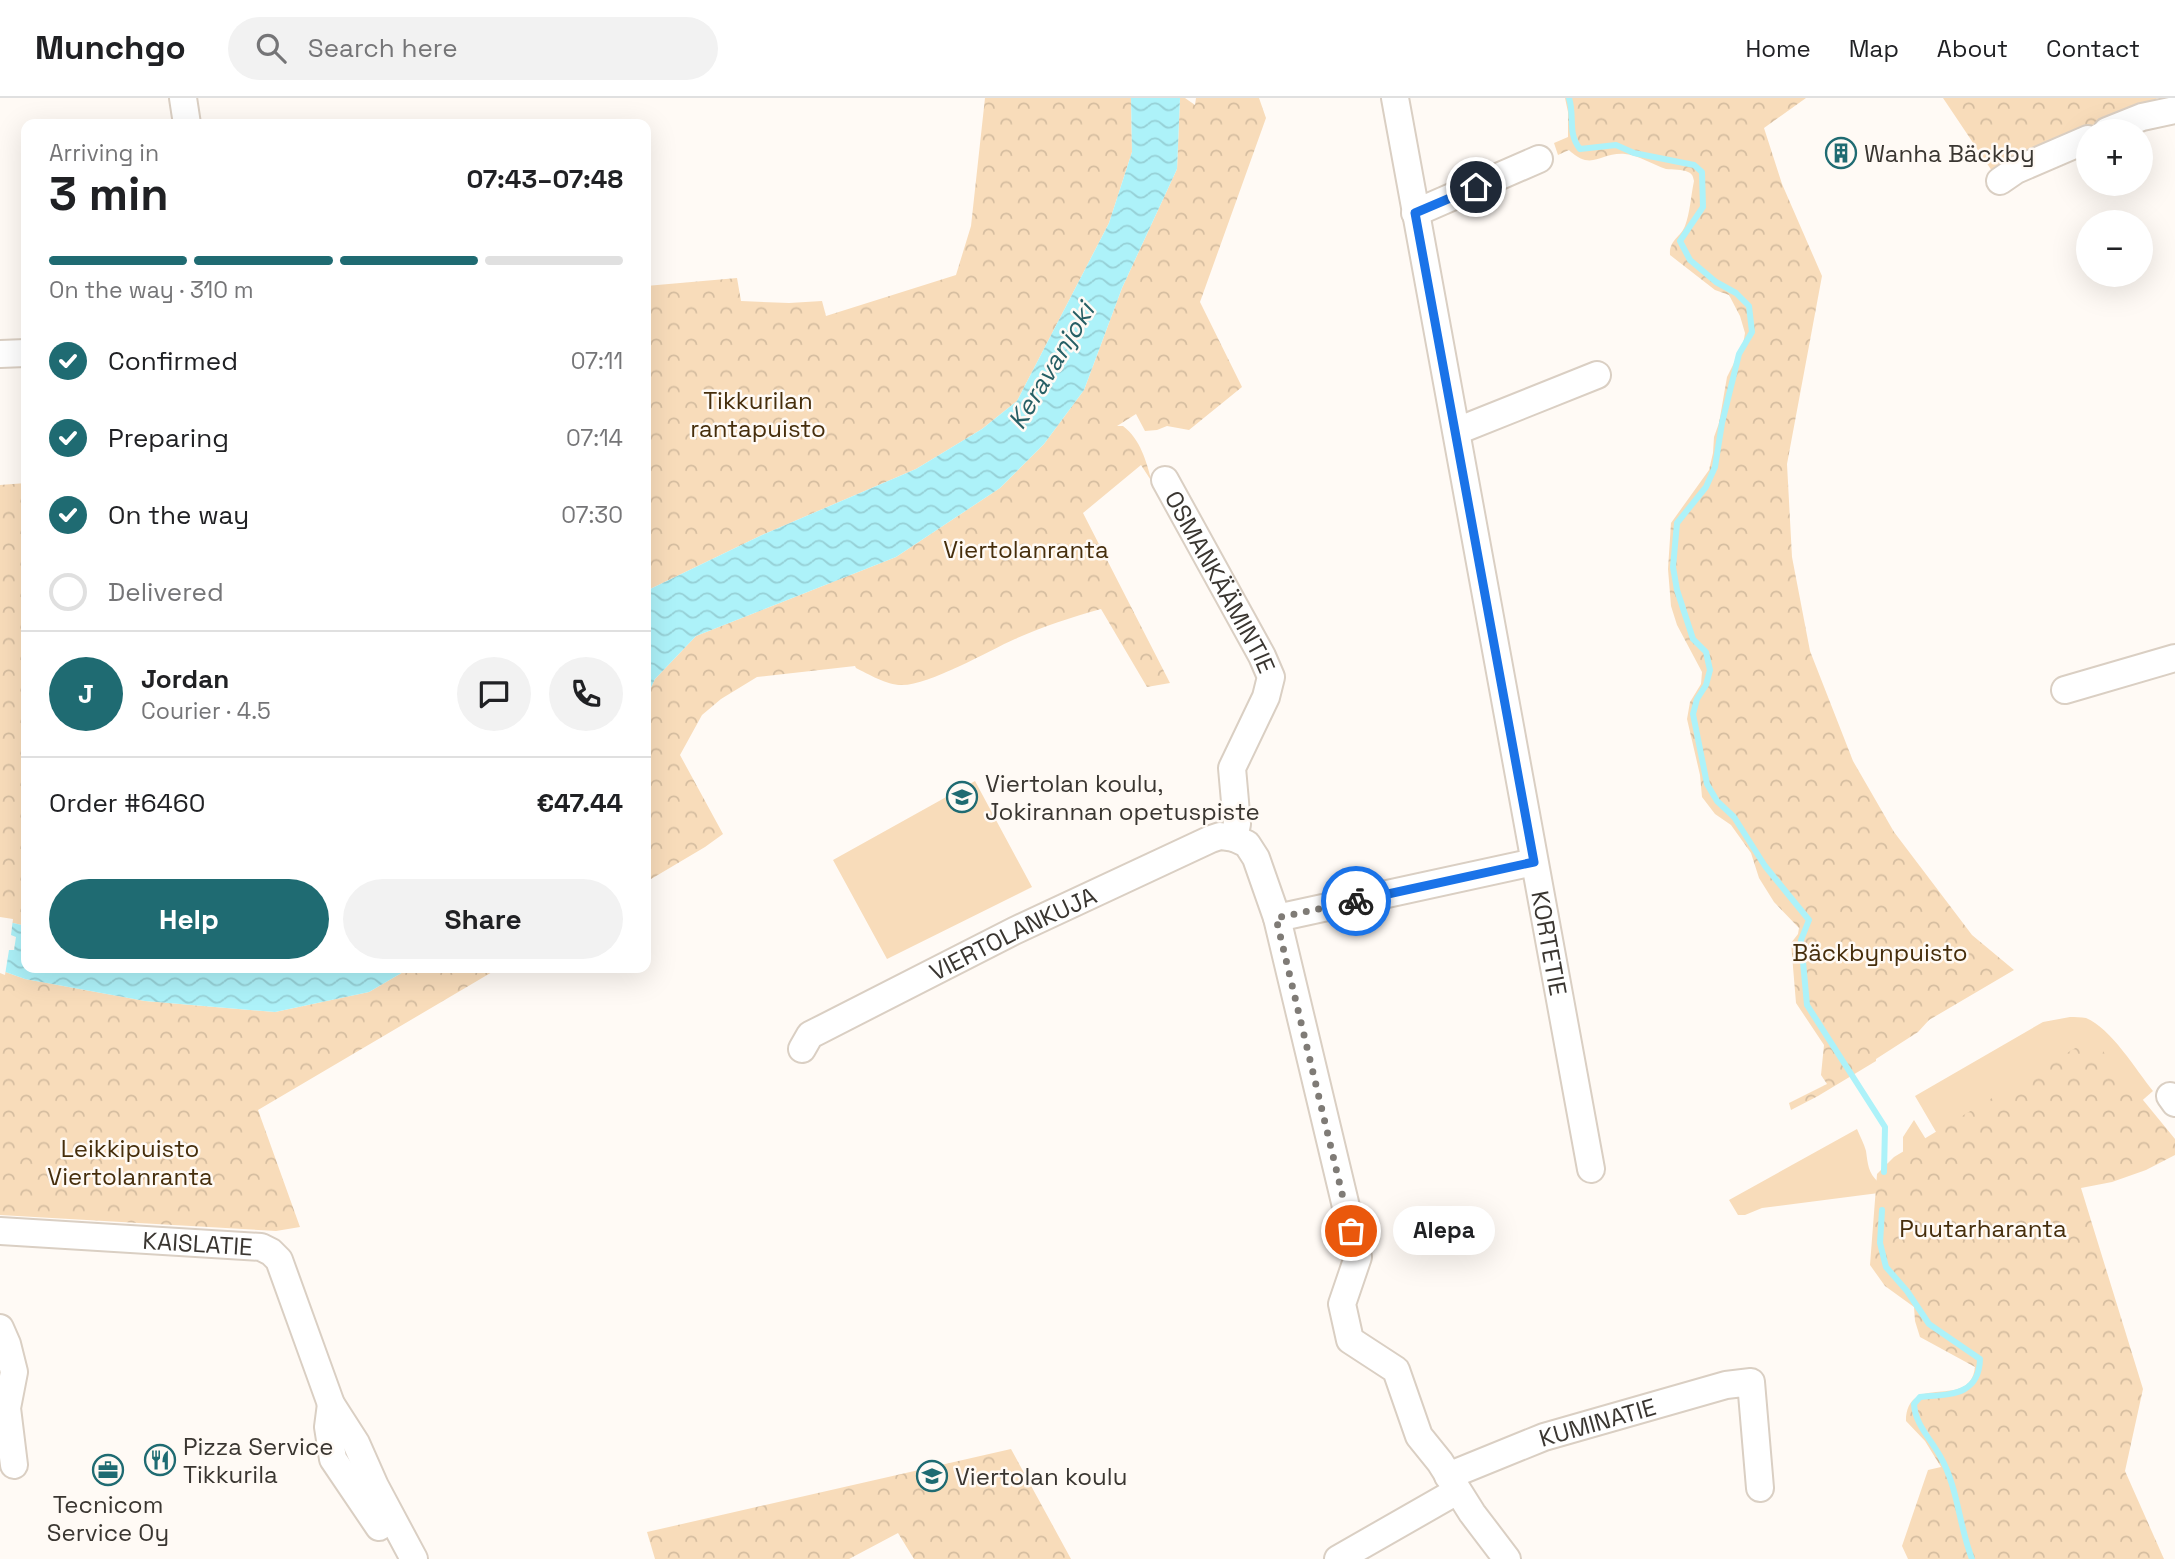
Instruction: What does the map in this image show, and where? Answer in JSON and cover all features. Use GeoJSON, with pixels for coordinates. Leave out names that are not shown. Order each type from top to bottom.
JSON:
{"type":"FeatureCollection","features":[{"type":"Feature","properties":{"kind":"street"},"geometry":{"type":"LineString","coordinates":[[183,98],[186,119]]}},
{"type":"Feature","properties":{"kind":"street","name":"KORTETIE"},"geometry":{"type":"LineString","coordinates":[[1395,98],[1591,1169]]}},
{"type":"Feature","properties":{"kind":"street"},"geometry":{"type":"LineString","coordinates":[[2137,119],[2175,110]]}},
{"type":"Feature","properties":{"kind":"street"},"geometry":{"type":"LineString","coordinates":[[2000,181],[2016,170],[2076,144]]}},
{"type":"Feature","properties":{"kind":"street"},"geometry":{"type":"LineString","coordinates":[[1415,213],[1539,159]]}},
{"type":"Feature","properties":{"kind":"street"},"geometry":{"type":"LineString","coordinates":[[0,354],[21,353]]}},
{"type":"Feature","properties":{"kind":"street"},"geometry":{"type":"LineString","coordinates":[[1457,431],[1597,375]]}},
{"type":"Feature","properties":{"kind":"street","name":"OSMANKÄÄMINTIE"},"geometry":{"type":"LineString","coordinates":[[1165,480],[1262,656],[1270,677],[1266,697],[1232,768],[1237,824],[1234,838]]}},
{"type":"Feature","properties":{"kind":"street"},"geometry":{"type":"LineString","coordinates":[[2065,690],[2175,658]]}},
{"type":"Feature","properties":{"kind":"street","name":"VIERTOLANKUJA"},"geometry":{"type":"LineString","coordinates":[[802,1049],[810,1035],[1014,930],[1211,839],[1220,836],[1234,838]]}},
{"type":"Feature","properties":{"kind":"street"},"geometry":{"type":"LineString","coordinates":[[1234,838],[1247,844],[1256,858],[1276,918],[1358,1257],[1342,1304],[1350,1340],[1396,1370],[1419,1436],[1507,1559]]}},
{"type":"Feature","properties":{"kind":"street"},"geometry":{"type":"LineString","coordinates":[[1276,918],[1534,862]]}},
{"type":"Feature","properties":{"kind":"street","name":"KAISLATIE"},"geometry":{"type":"LineString","coordinates":[[0,1231],[261,1247],[271,1252],[279,1260],[331,1404],[328,1427],[333,1459],[365,1488]]}},
{"type":"Feature","properties":{"kind":"street"},"geometry":{"type":"LineString","coordinates":[[0,1328],[14,1372],[7,1408],[14,1465]]}},
{"type":"Feature","properties":{"kind":"street","name":"KUMINATIE"},"geometry":{"type":"LineString","coordinates":[[1338,1559],[1452,1483],[1544,1437],[1726,1385],[1751,1382],[1760,1488]]}},
{"type":"Feature","properties":{"kind":"street"},"geometry":{"type":"LineString","coordinates":[[365,1488],[398,1559]]}},
{"type":"Feature","properties":{"kind":"street"},"geometry":{"type":"LineString","coordinates":[[365,1488],[414,1559]]}},
{"type":"Feature","properties":{"kind":"green space","name":"Tikkurilan rantapuisto"},"geometry":{"type":"Polygon","coordinates":[[[985,98],[1131,98],[1132,152],[1109,223],[1017,401],[982,429],[916,469],[762,535],[651,589],[651,286],[737,278],[741,301],[822,301],[826,316],[956,275],[971,226],[985,98]]]}},
{"type":"Feature","properties":{"kind":"green space","name":"Viertolanranta"},"geometry":{"type":"Polygon","coordinates":[[[1180,98],[1185,98],[1195,105],[1196,98],[1259,98],[1266,118],[1200,302],[1242,387],[1189,430],[1167,426],[1145,431],[1136,414],[1117,426],[1123,426],[1139,444],[1152,482],[1141,465],[1083,513],[1170,683],[1147,687],[1101,609],[1036,630],[942,674],[913,684],[890,683],[855,666],[757,677],[721,699],[702,715],[680,755],[723,834],[651,879],[651,687],[655,679],[696,636],[896,557],[1000,488],[1044,444],[1084,390],[1122,288],[1177,169],[1180,98]]]}},
{"type":"Feature","properties":{"kind":"green space","name":"Bäckbynpuisto"},"geometry":{"type":"Polygon","coordinates":[[[1565,98],[1806,98],[1764,128],[1782,184],[1822,276],[1787,464],[1792,557],[1810,651],[1853,761],[1894,832],[1972,935],[2014,970],[1929,1020],[1918,1032],[1876,1061],[1791,1110],[1789,1103],[1827,1084],[1821,1075],[1824,1045],[1796,1003],[1791,943],[1799,928],[1774,902],[1759,878],[1751,853],[1731,825],[1715,814],[1702,797],[1700,775],[1687,719],[1690,702],[1701,684],[1702,672],[1677,625],[1671,606],[1668,569],[1671,523],[1709,470],[1727,377],[1743,345],[1745,333],[1729,295],[1715,290],[1670,255],[1673,242],[1687,221],[1694,181],[1692,175],[1625,154],[1590,160],[1584,160],[1569,150],[1558,155],[1554,143],[1568,137],[1565,98]]]}},
{"type":"Feature","properties":{"kind":"green space"},"geometry":{"type":"Polygon","coordinates":[[[1943,98],[2158,98],[2107,119],[2076,119],[2076,132],[2024,153],[1992,171],[1943,98]]]}},
{"type":"Feature","properties":{"kind":"green space"},"geometry":{"type":"Polygon","coordinates":[[[21,483],[21,925],[0,920],[0,485],[21,483]]]}},
{"type":"Feature","properties":{"kind":"green space"},"geometry":{"type":"Polygon","coordinates":[[[975,781],[1032,887],[887,959],[833,860],[975,781]]]}},
{"type":"Feature","properties":{"kind":"green space","name":"Leikkipuisto Viertolanranta"},"geometry":{"type":"Polygon","coordinates":[[[0,970],[25,979],[145,1001],[275,1012],[369,992],[401,973],[491,973],[258,1110],[300,1227],[276,1231],[0,1215],[0,970]]]}},
{"type":"Feature","properties":{"kind":"green space"},"geometry":{"type":"Polygon","coordinates":[[[2070,1017],[2086,1018],[2105,1031],[2153,1091],[2137,1105],[1963,1178],[1915,1096],[2043,1022],[2070,1017]]]}},
{"type":"Feature","properties":{"kind":"green space","name":"Puutarharanta"},"geometry":{"type":"Polygon","coordinates":[[[2082,1044],[2093,1044],[2102,1050],[2175,1139],[2175,1155],[2146,1170],[2112,1182],[2081,1188],[2143,1389],[2125,1471],[2164,1559],[1908,1559],[1902,1546],[1928,1470],[1941,1467],[1925,1441],[1906,1421],[1909,1406],[1916,1397],[1927,1393],[1962,1387],[1971,1380],[1975,1367],[1920,1337],[1914,1307],[1885,1286],[1870,1265],[1877,1174],[1894,1157],[2082,1044]]]}},
{"type":"Feature","properties":{"kind":"green space"},"geometry":{"type":"Polygon","coordinates":[[[1914,1120],[1943,1167],[1933,1186],[1762,1208],[1745,1215],[1738,1215],[1729,1200],[1857,1129],[1870,1171],[1878,1182],[1903,1155],[1903,1137],[1914,1120]]]}},
{"type":"Feature","properties":{"kind":"green space","name":"Viertolan koulu"},"geometry":{"type":"Polygon","coordinates":[[[1011,1449],[1071,1559],[914,1559],[898,1533],[849,1559],[655,1559],[647,1532],[1011,1449]]]}},
{"type":"Feature","properties":{"kind":"water","name":"Keravanjoki"},"geometry":{"type":"Polygon","coordinates":[[[1131,98],[1180,98],[1177,169],[1122,288],[1084,390],[1044,444],[1000,488],[896,557],[696,636],[655,679],[651,687],[651,589],[762,535],[916,469],[982,429],[1017,401],[1109,223],[1132,152],[1131,98]]]}},
{"type":"Feature","properties":{"kind":"water"},"geometry":{"type":"Polygon","coordinates":[[[0,920],[21,925],[21,973],[401,973],[369,992],[275,1012],[145,1001],[25,979],[0,970],[0,920]]]}},
{"type":"Feature","properties":{"kind":"pier"},"geometry":{"type":"Polygon","coordinates":[[[0,917],[13,919],[11,935],[16,937],[14,950],[9,950],[5,975],[0,973],[0,917]]]}},
{"type":"Feature","properties":{"kind":"waterway"},"geometry":{"type":"LineString","coordinates":[[1569,98],[1572,131],[1580,149],[1616,145],[1634,153],[1694,165],[1702,172],[1703,207],[1680,241],[1690,260],[1716,282],[1736,293],[1749,306],[1752,332],[1739,354],[1722,423],[1715,467],[1706,487],[1677,523],[1673,567],[1677,590],[1693,639],[1706,652],[1710,670],[1693,714],[1707,784],[1717,801],[1734,817],[1765,866],[1809,920],[1801,940],[1807,1005],[1885,1127],[1884,1172]]}},
{"type":"Feature","properties":{"kind":"waterway"},"geometry":{"type":"LineString","coordinates":[[1882,1210],[1880,1243],[1886,1267],[1907,1291],[1929,1324],[1980,1359],[1974,1381],[1968,1387],[1951,1394],[1920,1397],[1914,1404],[1920,1424],[1940,1456],[1951,1481],[1972,1559]]}},
{"type":"Feature","properties":{"kind":"way so far"},"geometry":{"type":"LineString","coordinates":[[1351,1231],[1276,918],[1356,901]]}},
{"type":"Feature","properties":{"kind":"place","name":"Wanha Bäckby"},"geometry":{"type":"Point","coordinates":[1841,153]}},
{"type":"Feature","properties":{"kind":"place","name":"Viertolan koulu, Jokirannan opetuspiste"},"geometry":{"type":"Point","coordinates":[962,797]}},
{"type":"Feature","properties":{"kind":"place","name":"Alepa"},"geometry":{"type":"Point","coordinates":[1351,1231]}},
{"type":"Feature","properties":{"kind":"place","name":"Pizza Service Tikkurila"},"geometry":{"type":"Point","coordinates":[160,1460]}},
{"type":"Feature","properties":{"kind":"place","name":"Tecnicom Service Oy"},"geometry":{"type":"Point","coordinates":[108,1470]}},
{"type":"Feature","properties":{"kind":"place","name":"Viertolan koulu"},"geometry":{"type":"Point","coordinates":[932,1476]}},
{"type":"Feature","properties":{"kind":"route"},"geometry":{"type":"LineString","coordinates":[[1356,901],[1534,862],[1415,213],[1476,187]]}}]}
